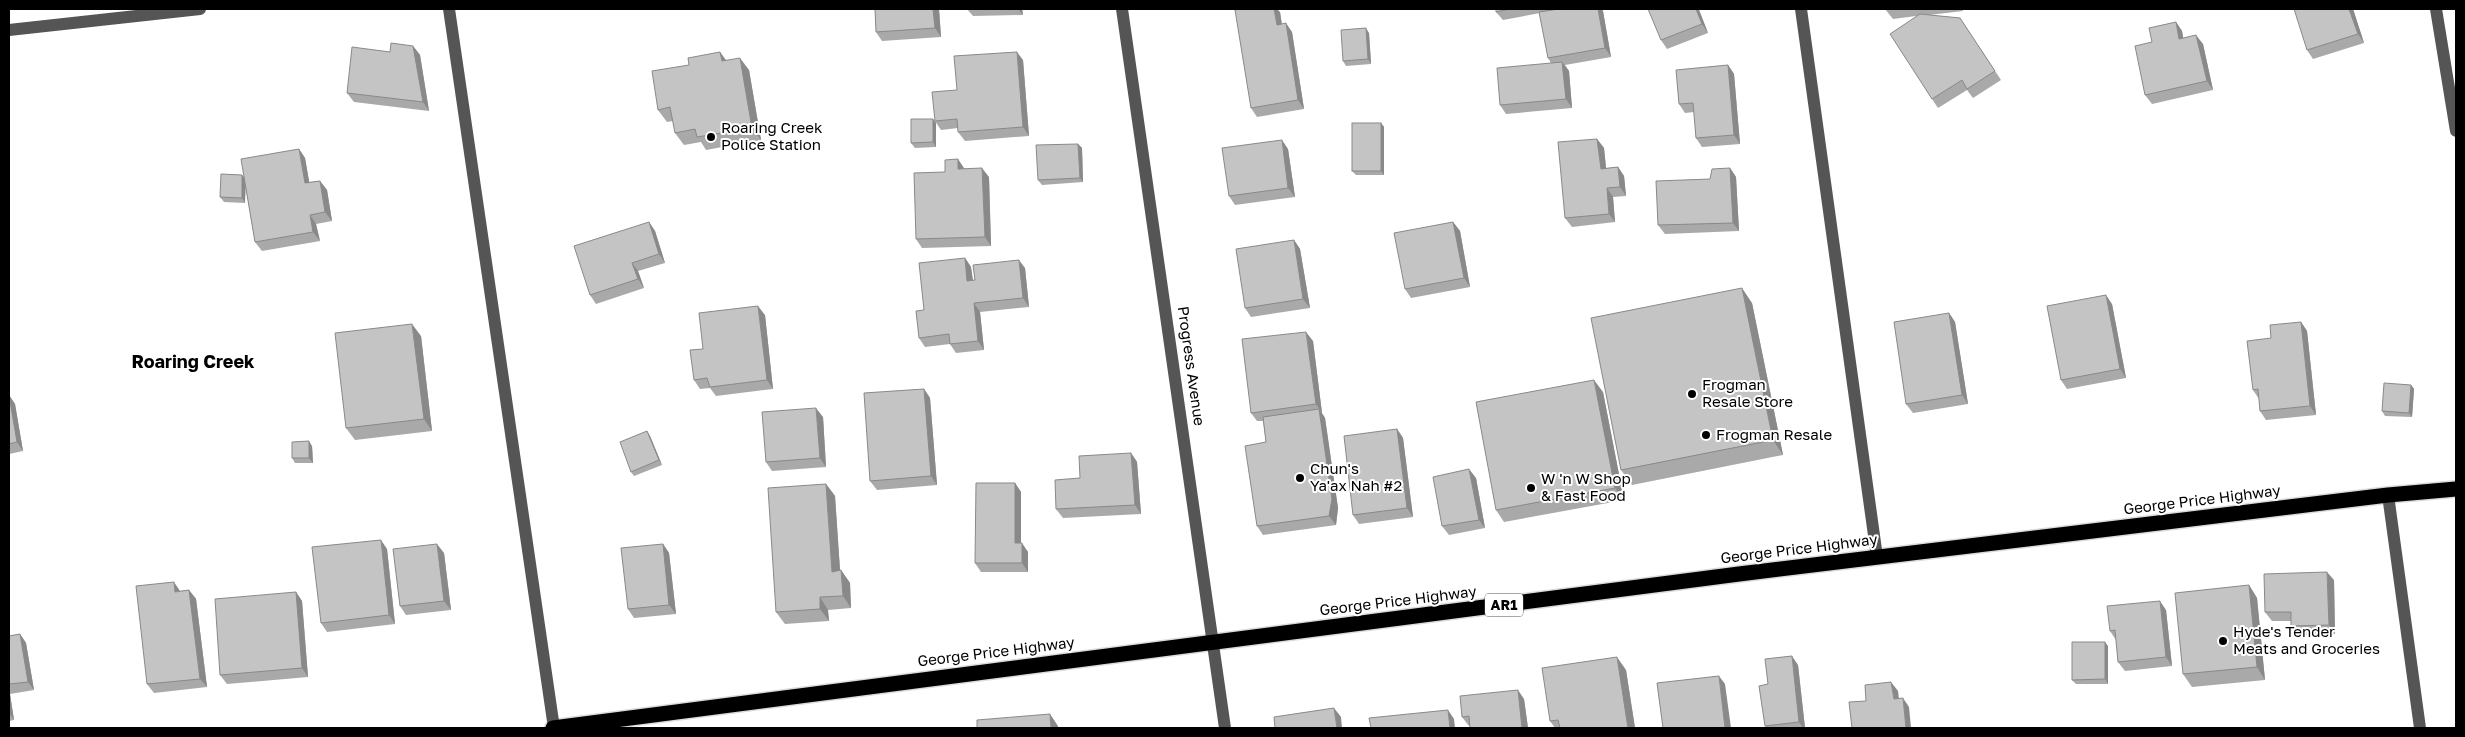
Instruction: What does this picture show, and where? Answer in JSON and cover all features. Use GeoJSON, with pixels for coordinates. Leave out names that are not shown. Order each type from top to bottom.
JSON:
{"type":"FeatureCollection","features":[{"type":"Feature","properties":{"kind":"highway","name":"George Price Highway"},"geometry":{"type":"LineString","coordinates":[[554,728],[1214,641],[1877,557],[2388,495],[2456,489]]}},
{"type":"Feature","properties":{"kind":"street"},"geometry":{"type":"LineString","coordinates":[[9,30],[200,9]]}},
{"type":"Feature","properties":{"kind":"street"},"geometry":{"type":"LineString","coordinates":[[449,9],[554,728]]}},
{"type":"Feature","properties":{"kind":"street","name":"Progress Avenue"},"geometry":{"type":"LineString","coordinates":[[1122,9],[1225,728]]}},
{"type":"Feature","properties":{"kind":"street"},"geometry":{"type":"LineString","coordinates":[[1801,9],[1877,557]]}},
{"type":"Feature","properties":{"kind":"street"},"geometry":{"type":"LineString","coordinates":[[2436,9],[2456,131]]}},
{"type":"Feature","properties":{"kind":"street"},"geometry":{"type":"LineString","coordinates":[[2388,495],[2420,728]]}},
{"type":"Feature","properties":{"kind":"building"},"geometry":{"type":"Polygon","coordinates":[[[875,9],[933,9],[935,28],[876,32],[875,9]]]}},
{"type":"Feature","properties":{"kind":"building"},"geometry":{"type":"Polygon","coordinates":[[[1274,9],[1277,25],[1286,23],[1298,100],[1251,108],[1235,10],[1274,9]]]}},
{"type":"Feature","properties":{"kind":"building"},"geometry":{"type":"Polygon","coordinates":[[[1496,9],[1510,9],[1496,12],[1496,9]]]}},
{"type":"Feature","properties":{"kind":"building"},"geometry":{"type":"Polygon","coordinates":[[[1559,9],[1598,9],[1605,48],[1548,58],[1539,12],[1559,9]]]}},
{"type":"Feature","properties":{"kind":"building"},"geometry":{"type":"Polygon","coordinates":[[[1648,9],[1696,9],[1702,24],[1661,40],[1648,9]]]}},
{"type":"Feature","properties":{"kind":"building"},"geometry":{"type":"Polygon","coordinates":[[[2294,9],[2349,9],[2358,34],[2307,50],[2294,9]]]}},
{"type":"Feature","properties":{"kind":"building"},"geometry":{"type":"Polygon","coordinates":[[[1920,14],[1960,18],[1995,71],[1967,89],[1962,80],[1932,99],[1890,34],[1920,14]]]}},
{"type":"Feature","properties":{"kind":"building"},"geometry":{"type":"Polygon","coordinates":[[[2176,22],[2179,39],[2196,35],[2207,81],[2145,95],[2135,46],[2152,42],[2149,28],[2176,22]]]}},
{"type":"Feature","properties":{"kind":"building"},"geometry":{"type":"Polygon","coordinates":[[[1366,28],[1368,59],[1343,61],[1341,30],[1366,28]]]}},
{"type":"Feature","properties":{"kind":"building"},"geometry":{"type":"Polygon","coordinates":[[[391,43],[413,46],[423,102],[347,93],[352,47],[390,52],[391,43]]]}},
{"type":"Feature","properties":{"kind":"building"},"geometry":{"type":"Polygon","coordinates":[[[720,52],[722,61],[740,58],[752,128],[697,137],[695,129],[675,133],[670,107],[658,110],[652,71],[689,65],[688,58],[720,52]]]}},
{"type":"Feature","properties":{"kind":"building"},"geometry":{"type":"Polygon","coordinates":[[[1017,52],[1023,127],[958,132],[957,119],[935,121],[932,92],[957,90],[954,56],[1017,52]]]}},
{"type":"Feature","properties":{"kind":"building"},"geometry":{"type":"Polygon","coordinates":[[[1562,62],[1566,99],[1500,105],[1497,68],[1562,62]]]}},
{"type":"Feature","properties":{"kind":"building"},"geometry":{"type":"Polygon","coordinates":[[[1728,65],[1734,135],[1696,138],[1693,103],[1679,104],[1676,70],[1728,65]]]}},
{"type":"Feature","properties":{"kind":"building"},"geometry":{"type":"Polygon","coordinates":[[[911,119],[933,119],[933,142],[911,143],[911,119]]]}},
{"type":"Feature","properties":{"kind":"building"},"geometry":{"type":"Polygon","coordinates":[[[1352,123],[1381,123],[1381,171],[1352,171],[1352,123]]]}},
{"type":"Feature","properties":{"kind":"building"},"geometry":{"type":"Polygon","coordinates":[[[1597,139],[1601,169],[1618,167],[1620,187],[1607,188],[1609,214],[1565,218],[1558,142],[1597,139]]]}},
{"type":"Feature","properties":{"kind":"building"},"geometry":{"type":"Polygon","coordinates":[[[1282,140],[1288,188],[1229,196],[1222,148],[1282,140]]]}},
{"type":"Feature","properties":{"kind":"building"},"geometry":{"type":"Polygon","coordinates":[[[1078,144],[1080,178],[1038,180],[1036,145],[1078,144]]]}},
{"type":"Feature","properties":{"kind":"building"},"geometry":{"type":"Polygon","coordinates":[[[299,149],[305,183],[320,181],[325,212],[310,215],[313,232],[255,242],[241,159],[299,149]]]}},
{"type":"Feature","properties":{"kind":"building"},"geometry":{"type":"Polygon","coordinates":[[[958,159],[958,169],[982,168],[985,237],[916,239],[914,173],[945,172],[945,160],[958,159]]]}},
{"type":"Feature","properties":{"kind":"building"},"geometry":{"type":"Polygon","coordinates":[[[1730,168],[1733,223],[1658,225],[1656,181],[1710,179],[1712,169],[1730,168]]]}},
{"type":"Feature","properties":{"kind":"building"},"geometry":{"type":"Polygon","coordinates":[[[221,174],[242,175],[242,198],[220,197],[221,174]]]}},
{"type":"Feature","properties":{"kind":"building"},"geometry":{"type":"Polygon","coordinates":[[[649,222],[659,254],[632,263],[638,279],[590,295],[574,246],[649,222]]]}},
{"type":"Feature","properties":{"kind":"building"},"geometry":{"type":"Polygon","coordinates":[[[1453,222],[1464,278],[1405,289],[1394,233],[1453,222]]]}},
{"type":"Feature","properties":{"kind":"building"},"geometry":{"type":"Polygon","coordinates":[[[1294,240],[1303,299],[1245,308],[1236,249],[1294,240]]]}},
{"type":"Feature","properties":{"kind":"building"},"geometry":{"type":"Polygon","coordinates":[[[965,258],[967,281],[975,280],[973,265],[1019,260],[1023,298],[974,303],[978,341],[950,344],[949,334],[919,338],[916,311],[924,310],[919,263],[965,258]]]}},
{"type":"Feature","properties":{"kind":"building","name":"Frogman Resale Store"},"geometry":{"type":"Polygon","coordinates":[[[1742,288],[1773,440],[1621,470],[1591,318],[1742,288]]]}},
{"type":"Feature","properties":{"kind":"building"},"geometry":{"type":"Polygon","coordinates":[[[2106,295],[2120,369],[2061,380],[2047,306],[2106,295]]]}},
{"type":"Feature","properties":{"kind":"building"},"geometry":{"type":"Polygon","coordinates":[[[758,306],[767,380],[710,387],[707,378],[694,380],[690,350],[703,349],[699,313],[758,306]]]}},
{"type":"Feature","properties":{"kind":"building"},"geometry":{"type":"Polygon","coordinates":[[[1949,313],[1962,395],[1906,404],[1894,322],[1949,313]]]}},
{"type":"Feature","properties":{"kind":"building"},"geometry":{"type":"Polygon","coordinates":[[[2301,322],[2310,406],[2260,411],[2258,389],[2253,390],[2247,341],[2271,338],[2270,325],[2301,322]]]}},
{"type":"Feature","properties":{"kind":"building"},"geometry":{"type":"Polygon","coordinates":[[[412,324],[424,419],[346,428],[335,333],[412,324]]]}},
{"type":"Feature","properties":{"kind":"building"},"geometry":{"type":"Polygon","coordinates":[[[1306,332],[1316,404],[1251,413],[1242,339],[1306,332]]]}},
{"type":"Feature","properties":{"kind":"building"},"geometry":{"type":"Polygon","coordinates":[[[1594,380],[1615,488],[1496,510],[1476,402],[1594,380]]]}},
{"type":"Feature","properties":{"kind":"building"},"geometry":{"type":"Polygon","coordinates":[[[2384,383],[2411,385],[2409,413],[2382,411],[2384,383]]]}},
{"type":"Feature","properties":{"kind":"building"},"geometry":{"type":"Polygon","coordinates":[[[924,389],[931,476],[870,481],[864,393],[924,389]]]}},
{"type":"Feature","properties":{"kind":"building"},"geometry":{"type":"Polygon","coordinates":[[[9,395],[17,442],[9,444],[9,395]]]}},
{"type":"Feature","properties":{"kind":"building"},"geometry":{"type":"Polygon","coordinates":[[[816,408],[820,458],[766,462],[762,412],[816,408]]]}},
{"type":"Feature","properties":{"kind":"building"},"geometry":{"type":"Polygon","coordinates":[[[1319,409],[1332,499],[1329,516],[1257,526],[1245,446],[1266,442],[1263,417],[1319,409]]]}},
{"type":"Feature","properties":{"kind":"building"},"geometry":{"type":"Polygon","coordinates":[[[1397,429],[1407,508],[1353,515],[1344,436],[1397,429]]]}},
{"type":"Feature","properties":{"kind":"building"},"geometry":{"type":"Polygon","coordinates":[[[647,431],[659,460],[631,472],[620,442],[647,431]]]}},
{"type":"Feature","properties":{"kind":"building"},"geometry":{"type":"Polygon","coordinates":[[[309,441],[309,458],[292,458],[292,442],[309,441]]]}},
{"type":"Feature","properties":{"kind":"building"},"geometry":{"type":"Polygon","coordinates":[[[1131,453],[1135,505],[1056,509],[1055,480],[1080,478],[1079,456],[1131,453]]]}},
{"type":"Feature","properties":{"kind":"building"},"geometry":{"type":"Polygon","coordinates":[[[1469,469],[1479,520],[1442,526],[1433,477],[1469,469]]]}},
{"type":"Feature","properties":{"kind":"building"},"geometry":{"type":"Polygon","coordinates":[[[976,483],[1015,483],[1015,543],[1022,543],[1022,563],[975,563],[976,483]]]}},
{"type":"Feature","properties":{"kind":"building"},"geometry":{"type":"Polygon","coordinates":[[[826,484],[832,572],[841,570],[843,596],[820,597],[820,609],[776,612],[768,488],[826,484]]]}},
{"type":"Feature","properties":{"kind":"building"},"geometry":{"type":"Polygon","coordinates":[[[381,540],[389,615],[321,623],[312,547],[381,540]]]}},
{"type":"Feature","properties":{"kind":"building"},"geometry":{"type":"Polygon","coordinates":[[[437,544],[444,601],[400,606],[393,549],[437,544]]]}},
{"type":"Feature","properties":{"kind":"building"},"geometry":{"type":"Polygon","coordinates":[[[663,544],[669,605],[628,609],[621,548],[663,544]]]}},
{"type":"Feature","properties":{"kind":"building"},"geometry":{"type":"Polygon","coordinates":[[[2327,572],[2329,625],[2291,626],[2291,612],[2265,612],[2264,574],[2327,572]]]}},
{"type":"Feature","properties":{"kind":"building"},"geometry":{"type":"Polygon","coordinates":[[[174,582],[175,592],[189,590],[200,679],[147,684],[136,586],[174,582]]]}},
{"type":"Feature","properties":{"kind":"building"},"geometry":{"type":"Polygon","coordinates":[[[2249,585],[2257,667],[2183,674],[2175,593],[2249,585]]]}},
{"type":"Feature","properties":{"kind":"building"},"geometry":{"type":"Polygon","coordinates":[[[296,592],[302,668],[220,675],[215,599],[296,592]]]}},
{"type":"Feature","properties":{"kind":"building"},"geometry":{"type":"Polygon","coordinates":[[[2160,601],[2166,657],[2118,662],[2115,630],[2110,631],[2107,606],[2160,601]]]}},
{"type":"Feature","properties":{"kind":"building"},"geometry":{"type":"Polygon","coordinates":[[[20,634],[28,682],[9,684],[9,636],[20,634]]]}},
{"type":"Feature","properties":{"kind":"building"},"geometry":{"type":"Polygon","coordinates":[[[2072,642],[2105,642],[2105,679],[2072,680],[2072,642]]]}},
{"type":"Feature","properties":{"kind":"building"},"geometry":{"type":"Polygon","coordinates":[[[1792,656],[1799,722],[1765,726],[1759,686],[1768,684],[1765,659],[1792,656]]]}},
{"type":"Feature","properties":{"kind":"building"},"geometry":{"type":"Polygon","coordinates":[[[1617,657],[1628,728],[1560,728],[1558,720],[1550,721],[1542,668],[1617,657]]]}},
{"type":"Feature","properties":{"kind":"building"},"geometry":{"type":"Polygon","coordinates":[[[1719,676],[1725,728],[1663,728],[1657,683],[1719,676]]]}},
{"type":"Feature","properties":{"kind":"building"},"geometry":{"type":"Polygon","coordinates":[[[1891,682],[1894,699],[1903,698],[1906,728],[1852,728],[1849,702],[1866,701],[1865,685],[1891,682]]]}},
{"type":"Feature","properties":{"kind":"building"},"geometry":{"type":"Polygon","coordinates":[[[1518,690],[1522,728],[1470,728],[1469,716],[1462,717],[1460,696],[1518,690]]]}},
{"type":"Feature","properties":{"kind":"building"},"geometry":{"type":"Polygon","coordinates":[[[1334,708],[1337,728],[1275,728],[1274,717],[1334,708]]]}},
{"type":"Feature","properties":{"kind":"building"},"geometry":{"type":"Polygon","coordinates":[[[1448,710],[1450,728],[1371,728],[1369,718],[1448,710]]]}},
{"type":"Feature","properties":{"kind":"building"},"geometry":{"type":"Polygon","coordinates":[[[1050,714],[1051,728],[977,728],[977,720],[1050,714]]]}},
{"type":"Feature","properties":{"kind":"place","name":"Roaring Creek Police Station"},"geometry":{"type":"Point","coordinates":[711,137]}},
{"type":"Feature","properties":{"kind":"place","name":"Frogman Resale Store"},"geometry":{"type":"Point","coordinates":[1692,394]}},
{"type":"Feature","properties":{"kind":"place","name":"Frogman Resale"},"geometry":{"type":"Point","coordinates":[1706,435]}},
{"type":"Feature","properties":{"kind":"place","name":"Chun's Ya'ax Nah #2"},"geometry":{"type":"Point","coordinates":[1300,478]}},
{"type":"Feature","properties":{"kind":"place","name":"W 'n W Shop & Fast Food"},"geometry":{"type":"Point","coordinates":[1531,488]}},
{"type":"Feature","properties":{"kind":"place","name":"Hyde's Tender Meats and Groceries"},"geometry":{"type":"Point","coordinates":[2223,641]}},
{"type":"Feature","properties":{"kind":"district","name":"Roaring Creek"},"geometry":{"type":"Point","coordinates":[193,362]}}]}
